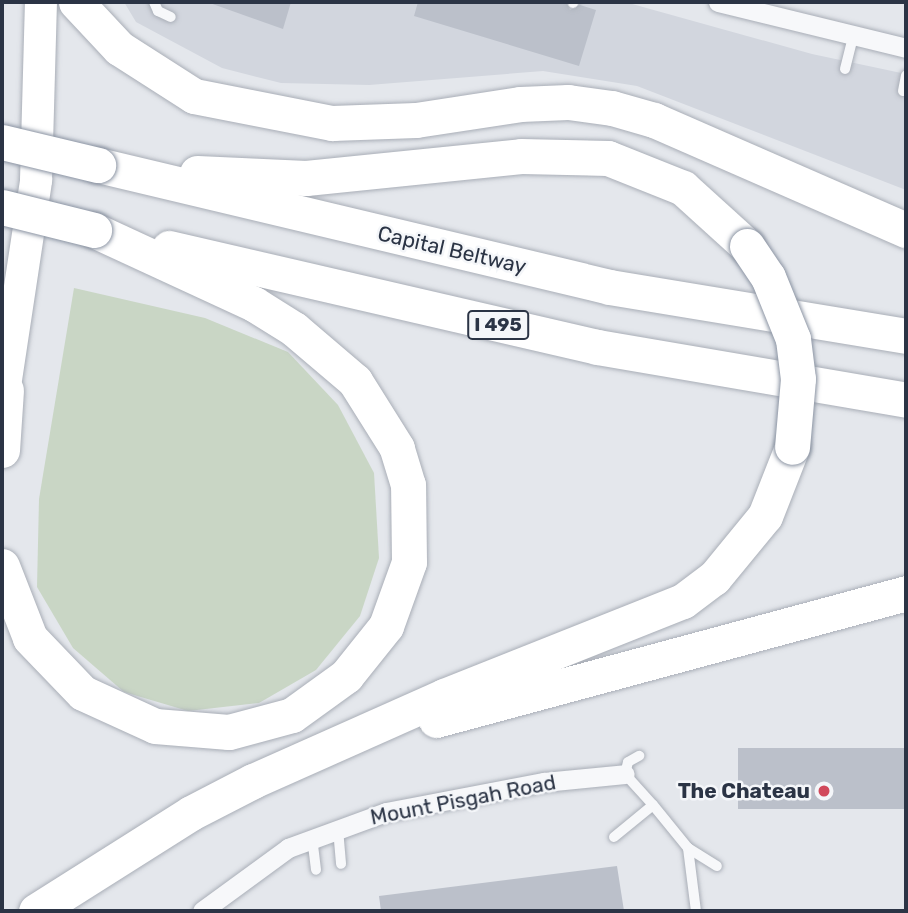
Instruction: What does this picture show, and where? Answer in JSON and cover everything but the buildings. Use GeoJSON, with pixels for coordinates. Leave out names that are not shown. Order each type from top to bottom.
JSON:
{"type":"FeatureCollection","features":[{"type":"Feature","properties":{"kind":"highway"},"geometry":{"type":"LineString","coordinates":[[76,2],[119,48],[194,96],[332,122],[416,120],[532,104],[612,108],[654,120],[906,230]]}},
{"type":"Feature","properties":{"kind":"highway","name":"Capital Beltway"},"geometry":{"type":"LineString","coordinates":[[2,142],[610,287],[906,336]]}},
{"type":"Feature","properties":{"kind":"highway"},"geometry":{"type":"LineString","coordinates":[[36,911],[191,813],[253,781],[444,696],[683,601],[714,578],[765,516],[792,447],[798,379],[793,339],[768,276],[747,246],[682,188],[608,158],[521,156],[306,178],[98,165]]}},
{"type":"Feature","properties":{"kind":"highway","name":"I 495"},"geometry":{"type":"LineString","coordinates":[[2,207],[597,347],[906,400]]}},
{"type":"Feature","properties":{"kind":"highway"},"geometry":{"type":"LineString","coordinates":[[2,566],[30,638],[83,693],[155,726],[229,732],[292,715],[346,676],[386,626],[409,562],[408,485],[397,448],[355,381],[294,329],[254,304],[94,230]]}},
{"type":"Feature","properties":{"kind":"highway"},"geometry":{"type":"LineString","coordinates":[[2,450],[4,398]]}},
{"type":"Feature","properties":{"kind":"highway"},"geometry":{"type":"LineString","coordinates":[[253,781],[450,716],[906,593]]}},
{"type":"Feature","properties":{"kind":"main road"},"geometry":{"type":"LineString","coordinates":[[4,398],[36,180],[41,2]]}},
{"type":"Feature","properties":{"kind":"street"},"geometry":{"type":"LineString","coordinates":[[718,2],[906,48]]}},
{"type":"Feature","properties":{"kind":"street","name":"Mount Pisgah Road"},"geometry":{"type":"LineString","coordinates":[[202,911],[288,848],[386,812],[544,782],[625,774]]}},
{"type":"Feature","properties":{"kind":"lane"},"geometry":{"type":"LineString","coordinates":[[154,2],[158,11],[171,17]]}},
{"type":"Feature","properties":{"kind":"lane"},"geometry":{"type":"LineString","coordinates":[[845,69],[853,37]]}},
{"type":"Feature","properties":{"kind":"lane"},"geometry":{"type":"LineString","coordinates":[[903,91],[906,75]]}},
{"type":"Feature","properties":{"kind":"lane"},"geometry":{"type":"LineString","coordinates":[[639,756],[628,762],[625,774],[688,848],[717,866]]}},
{"type":"Feature","properties":{"kind":"lane"},"geometry":{"type":"LineString","coordinates":[[614,837],[653,805]]}},
{"type":"Feature","properties":{"kind":"lane"},"geometry":{"type":"LineString","coordinates":[[338,828],[341,864]]}},
{"type":"Feature","properties":{"kind":"lane"},"geometry":{"type":"LineString","coordinates":[[312,837],[316,870]]}},
{"type":"Feature","properties":{"kind":"lane"},"geometry":{"type":"LineString","coordinates":[[688,848],[696,911]]}},
{"type":"Feature","properties":{"kind":"shaded area"},"geometry":{"type":"Polygon","coordinates":[[[124,2],[625,2],[812,54],[906,74],[906,190],[637,86],[543,71],[369,85],[281,83],[222,68],[136,22],[124,2]]]}},
{"type":"Feature","properties":{"kind":"green space"},"geometry":{"type":"Polygon","coordinates":[[[74,288],[205,318],[288,352],[338,405],[374,473],[379,558],[360,616],[316,670],[259,703],[188,711],[124,692],[73,648],[37,587],[39,499],[74,288]]]}},
{"type":"Feature","properties":{"kind":"place","name":"The Chateau"},"geometry":{"type":"Point","coordinates":[824,791]}}]}
